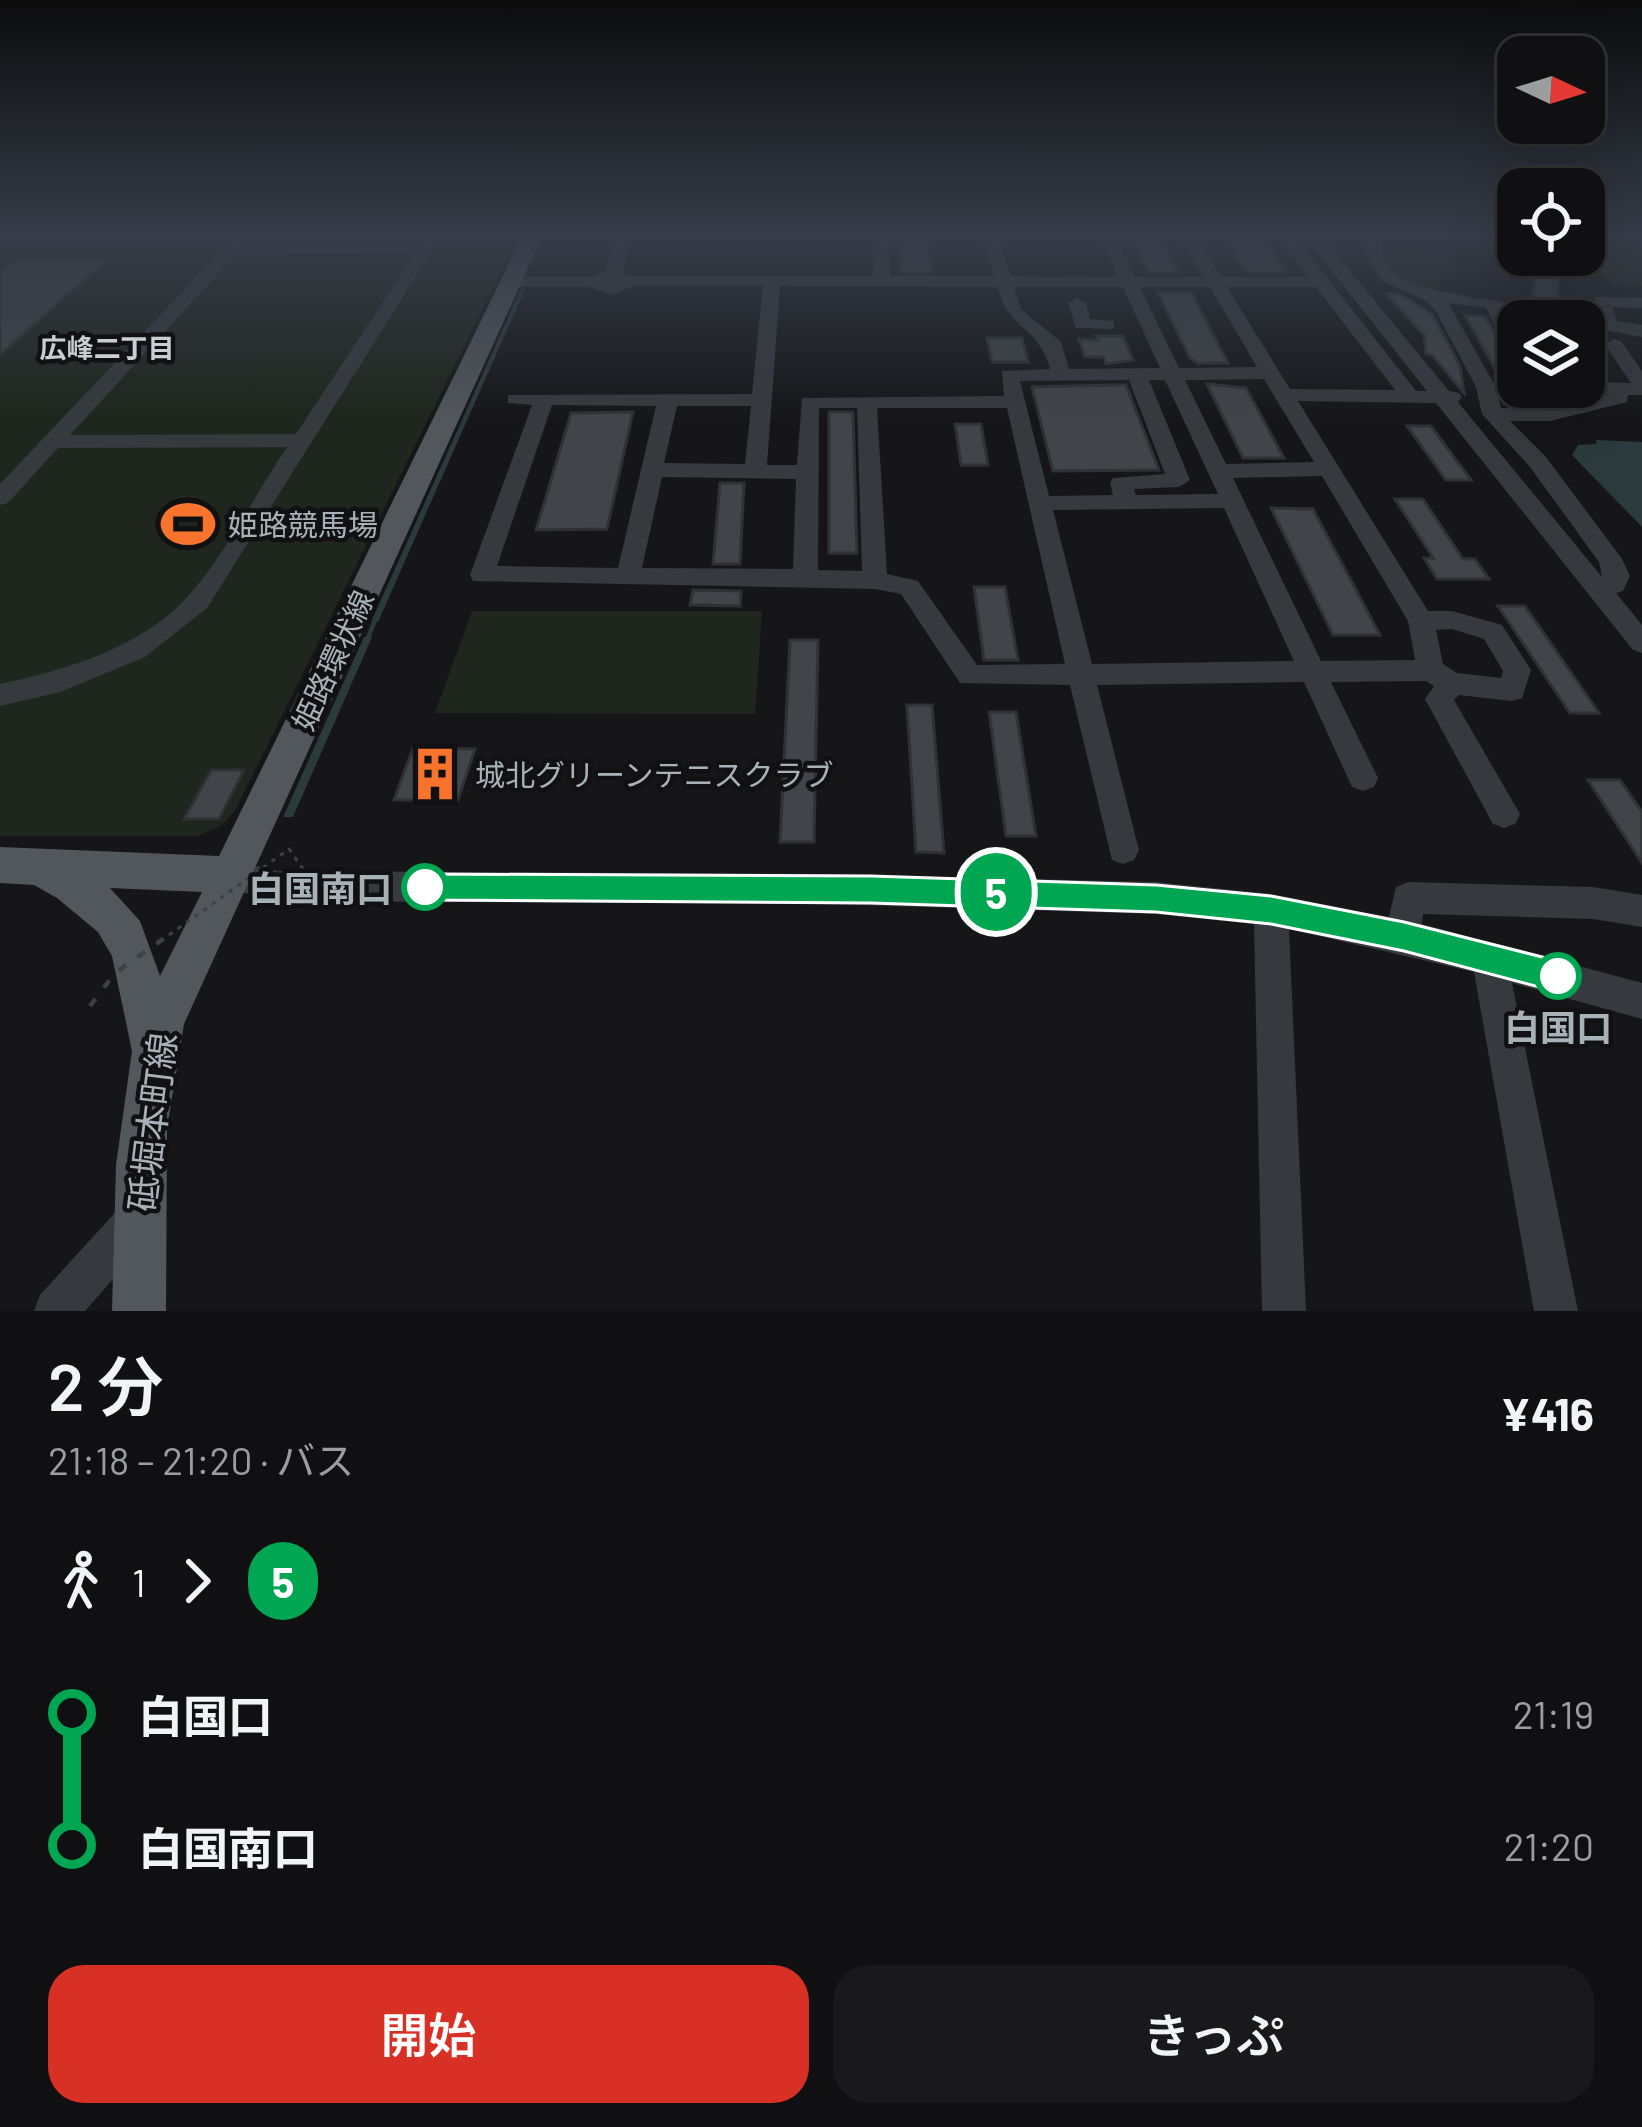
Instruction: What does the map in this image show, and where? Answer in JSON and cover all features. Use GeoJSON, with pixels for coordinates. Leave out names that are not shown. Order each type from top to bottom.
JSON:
{"type":"FeatureCollection","features":[{"type":"Feature","properties":{"kind":"main road","name":"姫路環状線"},"geometry":{"type":"LineString","coordinates":[[230,875],[504,298]]}},
{"type":"Feature","properties":{"kind":"main road"},"geometry":{"type":"LineString","coordinates":[[19,866],[230,875]]}},
{"type":"Feature","properties":{"kind":"main road"},"geometry":{"type":"LineString","coordinates":[[19,866],[94,900],[125,932],[142,977],[154,1056]]}},
{"type":"Feature","properties":{"kind":"main road","name":"砥堀本町線"},"geometry":{"type":"LineString","coordinates":[[139,1311],[139,1218],[154,1056],[169,1003],[230,875]]}},
{"type":"Feature","properties":{"kind":"street"},"geometry":{"type":"LineString","coordinates":[[0,499],[186,298]]}},
{"type":"Feature","properties":{"kind":"street"},"geometry":{"type":"LineString","coordinates":[[0,694],[50,684],[136,650],[198,602],[393,298]]}},
{"type":"Feature","properties":{"kind":"street"},"geometry":{"type":"LineString","coordinates":[[755,472],[771,298]]}},
{"type":"Feature","properties":{"kind":"street"},"geometry":{"type":"LineString","coordinates":[[1008,298],[1013,311],[1052,342],[1061,374]]}},
{"type":"Feature","properties":{"kind":"street"},"geometry":{"type":"LineString","coordinates":[[1137,298],[1364,778]]}},
{"type":"Feature","properties":{"kind":"street"},"geometry":{"type":"LineString","coordinates":[[1226,298],[1421,621],[1441,676],[1439,699],[1504,814]]}},
{"type":"Feature","properties":{"kind":"street"},"geometry":{"type":"LineString","coordinates":[[1332,298],[1409,395]]}},
{"type":"Feature","properties":{"kind":"street"},"geometry":{"type":"LineString","coordinates":[[1363,298],[1642,643]]}},
{"type":"Feature","properties":{"kind":"street"},"geometry":{"type":"LineString","coordinates":[[1432,298],[1497,312]]}},
{"type":"Feature","properties":{"kind":"street"},"geometry":{"type":"LineString","coordinates":[[1436,300],[1463,298]]}},
{"type":"Feature","properties":{"kind":"street"},"geometry":{"type":"LineString","coordinates":[[1467,298],[1497,304]]}},
{"type":"Feature","properties":{"kind":"street"},"geometry":{"type":"LineString","coordinates":[[1436,300],[1488,402],[1610,559],[1618,576],[1614,585],[1596,586]]}},
{"type":"Feature","properties":{"kind":"street"},"geometry":{"type":"LineString","coordinates":[[1642,303],[1601,301],[1612,335],[1642,390]]}},
{"type":"Feature","properties":{"kind":"street"},"geometry":{"type":"LineString","coordinates":[[1078,303],[1082,324]]}},
{"type":"Feature","properties":{"kind":"street"},"geometry":{"type":"LineString","coordinates":[[1493,311],[1497,318]]}},
{"type":"Feature","properties":{"kind":"street"},"geometry":{"type":"LineString","coordinates":[[1041,333],[1082,324],[1108,325]]}},
{"type":"Feature","properties":{"kind":"street"},"geometry":{"type":"LineString","coordinates":[[1605,332],[1642,332]]}},
{"type":"Feature","properties":{"kind":"street"},"geometry":{"type":"LineString","coordinates":[[1127,502],[1120,483],[1179,480],[1136,373]]}},
{"type":"Feature","properties":{"kind":"street"},"geometry":{"type":"LineString","coordinates":[[1123,850],[1010,375],[1271,373]]}},
{"type":"Feature","properties":{"kind":"street"},"geometry":{"type":"LineString","coordinates":[[1605,383],[1642,390]]}},
{"type":"Feature","properties":{"kind":"street"},"geometry":{"type":"LineString","coordinates":[[1284,395],[1444,397],[1550,416],[1642,390]]}},
{"type":"Feature","properties":{"kind":"street"},"geometry":{"type":"LineString","coordinates":[[515,399],[762,400]]}},
{"type":"Feature","properties":{"kind":"street"},"geometry":{"type":"LineString","coordinates":[[544,399],[482,574],[875,580],[909,587],[970,676],[1082,678],[1313,671],[1441,676],[1512,690],[1517,670],[1492,632],[1452,620],[1421,621]]}},
{"type":"Feature","properties":{"kind":"street"},"geometry":{"type":"LineString","coordinates":[[628,576],[668,400]]}},
{"type":"Feature","properties":{"kind":"street"},"geometry":{"type":"LineString","coordinates":[[1488,402],[1497,400]]}},
{"type":"Feature","properties":{"kind":"street"},"geometry":{"type":"LineString","coordinates":[[805,578],[809,402],[1016,402]]}},
{"type":"Feature","properties":{"kind":"street"},"geometry":{"type":"LineString","coordinates":[[867,404],[875,580]]}},
{"type":"Feature","properties":{"kind":"street"},"geometry":{"type":"LineString","coordinates":[[52,442],[302,440]]}},
{"type":"Feature","properties":{"kind":"street"},"geometry":{"type":"LineString","coordinates":[[1219,471],[1329,469]]}},
{"type":"Feature","properties":{"kind":"street"},"geometry":{"type":"LineString","coordinates":[[652,470],[806,472]]}},
{"type":"Feature","properties":{"kind":"street"},"geometry":{"type":"LineString","coordinates":[[1040,503],[1233,501]]}},
{"type":"Feature","properties":{"kind":"street"},"geometry":{"type":"LineString","coordinates":[[230,875],[277,886],[1063,892],[1271,910],[1489,956],[1642,1001]]}},
{"type":"Feature","properties":{"kind":"street"},"geometry":{"type":"LineString","coordinates":[[1404,936],[1408,898],[1593,903],[1642,911]]}},
{"type":"Feature","properties":{"kind":"street"},"geometry":{"type":"LineString","coordinates":[[1271,910],[1285,1311]]}},
{"type":"Feature","properties":{"kind":"street"},"geometry":{"type":"LineString","coordinates":[[1489,956],[1556,1311]]}},
{"type":"Feature","properties":{"kind":"street"},"geometry":{"type":"LineString","coordinates":[[56,1311],[139,1218]]}},
{"type":"Feature","properties":{"kind":"path"},"geometry":{"type":"LineString","coordinates":[[90,1006],[115,974],[289,849],[303,869]]}},
{"type":"Feature","properties":{"kind":"shaded area","name":"姫路競馬場"},"geometry":{"type":"Polygon","coordinates":[[[0,298],[488,298],[235,811],[221,826],[198,836],[0,836],[0,298]]]}},
{"type":"Feature","properties":{"kind":"shaded area"},"geometry":{"type":"Polygon","coordinates":[[[517,298],[521,298],[378,622],[371,622],[517,298]]]}},
{"type":"Feature","properties":{"kind":"shaded area"},"geometry":{"type":"Polygon","coordinates":[[[1596,440],[1642,442],[1642,527],[1572,455],[1578,445],[1597,444],[1596,440]]]}},
{"type":"Feature","properties":{"kind":"shaded area"},"geometry":{"type":"Polygon","coordinates":[[[472,611],[762,611],[755,714],[435,713],[472,611]]]}},
{"type":"Feature","properties":{"kind":"shaded area"},"geometry":{"type":"Polygon","coordinates":[[[364,637],[372,637],[293,817],[283,817],[364,637]]]}},
{"type":"Feature","properties":{"kind":"building"},"geometry":{"type":"Polygon","coordinates":[[[0,298],[63,298],[0,355],[0,298]]]}},
{"type":"Feature","properties":{"kind":"building"},"geometry":{"type":"Polygon","coordinates":[[[1161,298],[1194,298],[1228,363],[1197,363],[1190,358],[1161,298]]]}},
{"type":"Feature","properties":{"kind":"building"},"geometry":{"type":"Polygon","coordinates":[[[1391,298],[1407,298],[1432,314],[1460,366],[1464,393],[1426,354],[1424,335],[1391,298]]]}},
{"type":"Feature","properties":{"kind":"building"},"geometry":{"type":"Polygon","coordinates":[[[1465,315],[1485,317],[1497,337],[1497,372],[1465,315]]]}},
{"type":"Feature","properties":{"kind":"building"},"geometry":{"type":"Polygon","coordinates":[[[1096,336],[1123,336],[1133,360],[1106,364],[1104,357],[1085,357],[1079,339],[1098,340],[1096,336]]]}},
{"type":"Feature","properties":{"kind":"building"},"geometry":{"type":"Polygon","coordinates":[[[987,338],[1022,338],[1028,362],[992,362],[987,338]]]}},
{"type":"Feature","properties":{"kind":"building"},"geometry":{"type":"Polygon","coordinates":[[[1207,384],[1246,388],[1284,458],[1243,458],[1207,384]]]}},
{"type":"Feature","properties":{"kind":"building"},"geometry":{"type":"Polygon","coordinates":[[[1126,385],[1159,470],[1053,471],[1032,387],[1126,385]]]}},
{"type":"Feature","properties":{"kind":"building"},"geometry":{"type":"Polygon","coordinates":[[[633,412],[607,529],[536,530],[571,413],[633,412]]]}},
{"type":"Feature","properties":{"kind":"building"},"geometry":{"type":"Polygon","coordinates":[[[829,412],[853,412],[857,553],[829,553],[829,412]]]}},
{"type":"Feature","properties":{"kind":"building"},"geometry":{"type":"Polygon","coordinates":[[[955,424],[981,424],[988,465],[961,465],[955,424]]]}},
{"type":"Feature","properties":{"kind":"building"},"geometry":{"type":"Polygon","coordinates":[[[1407,426],[1431,426],[1471,480],[1446,480],[1407,426]]]}},
{"type":"Feature","properties":{"kind":"building"},"geometry":{"type":"Polygon","coordinates":[[[720,483],[744,483],[740,564],[713,564],[720,483]]]}},
{"type":"Feature","properties":{"kind":"building"},"geometry":{"type":"Polygon","coordinates":[[[1395,499],[1423,499],[1463,559],[1475,559],[1489,579],[1437,579],[1424,558],[1433,558],[1395,499]]]}},
{"type":"Feature","properties":{"kind":"building"},"geometry":{"type":"Polygon","coordinates":[[[1271,508],[1313,509],[1380,635],[1333,635],[1271,508]]]}},
{"type":"Feature","properties":{"kind":"building"},"geometry":{"type":"Polygon","coordinates":[[[974,587],[1005,587],[1018,660],[984,660],[974,587]]]}},
{"type":"Feature","properties":{"kind":"building"},"geometry":{"type":"Polygon","coordinates":[[[693,590],[741,591],[740,606],[690,605],[693,590]]]}},
{"type":"Feature","properties":{"kind":"building"},"geometry":{"type":"Polygon","coordinates":[[[1498,606],[1525,606],[1599,713],[1570,713],[1498,606]]]}},
{"type":"Feature","properties":{"kind":"building"},"geometry":{"type":"Polygon","coordinates":[[[790,640],[818,640],[814,842],[780,842],[790,640]]]}},
{"type":"Feature","properties":{"kind":"building"},"geometry":{"type":"Polygon","coordinates":[[[907,705],[932,705],[944,853],[916,852],[907,705]]]}},
{"type":"Feature","properties":{"kind":"building"},"geometry":{"type":"Polygon","coordinates":[[[989,712],[1016,712],[1036,836],[1006,836],[989,712]]]}},
{"type":"Feature","properties":{"kind":"building","name":"城北グリーンテニスクラブ"},"geometry":{"type":"Polygon","coordinates":[[[413,748],[475,749],[458,800],[394,800],[413,748]]]}},
{"type":"Feature","properties":{"kind":"building"},"geometry":{"type":"Polygon","coordinates":[[[211,770],[244,770],[219,819],[184,819],[211,770]]]}},
{"type":"Feature","properties":{"kind":"building"},"geometry":{"type":"Polygon","coordinates":[[[1588,780],[1620,780],[1642,812],[1642,863],[1588,780]]]}},
{"type":"Feature","properties":{"kind":"waterway"},"geometry":{"type":"LineString","coordinates":[[366,642],[376,618]]}},
{"type":"Feature","properties":{"kind":"bus line","name":"5"},"geometry":{"type":"LineString","coordinates":[[425,887],[1063,892],[1156,898],[1271,910],[1404,936],[1558,976]]}},
{"type":"Feature","properties":{"kind":"place","name":"姫路競馬場"},"geometry":{"type":"Point","coordinates":[188,524]}},
{"type":"Feature","properties":{"kind":"place","name":"城北グリーンテニスクラブ"},"geometry":{"type":"Point","coordinates":[435,774]}},
{"type":"Feature","properties":{"kind":"place","name":"白国南口"},"geometry":{"type":"Point","coordinates":[425,887]}},
{"type":"Feature","properties":{"kind":"place","name":"白国口"},"geometry":{"type":"Point","coordinates":[1558,976]}},
{"type":"Feature","properties":{"kind":"district","name":"広峰二丁目"},"geometry":{"type":"Point","coordinates":[107,347]}}]}
